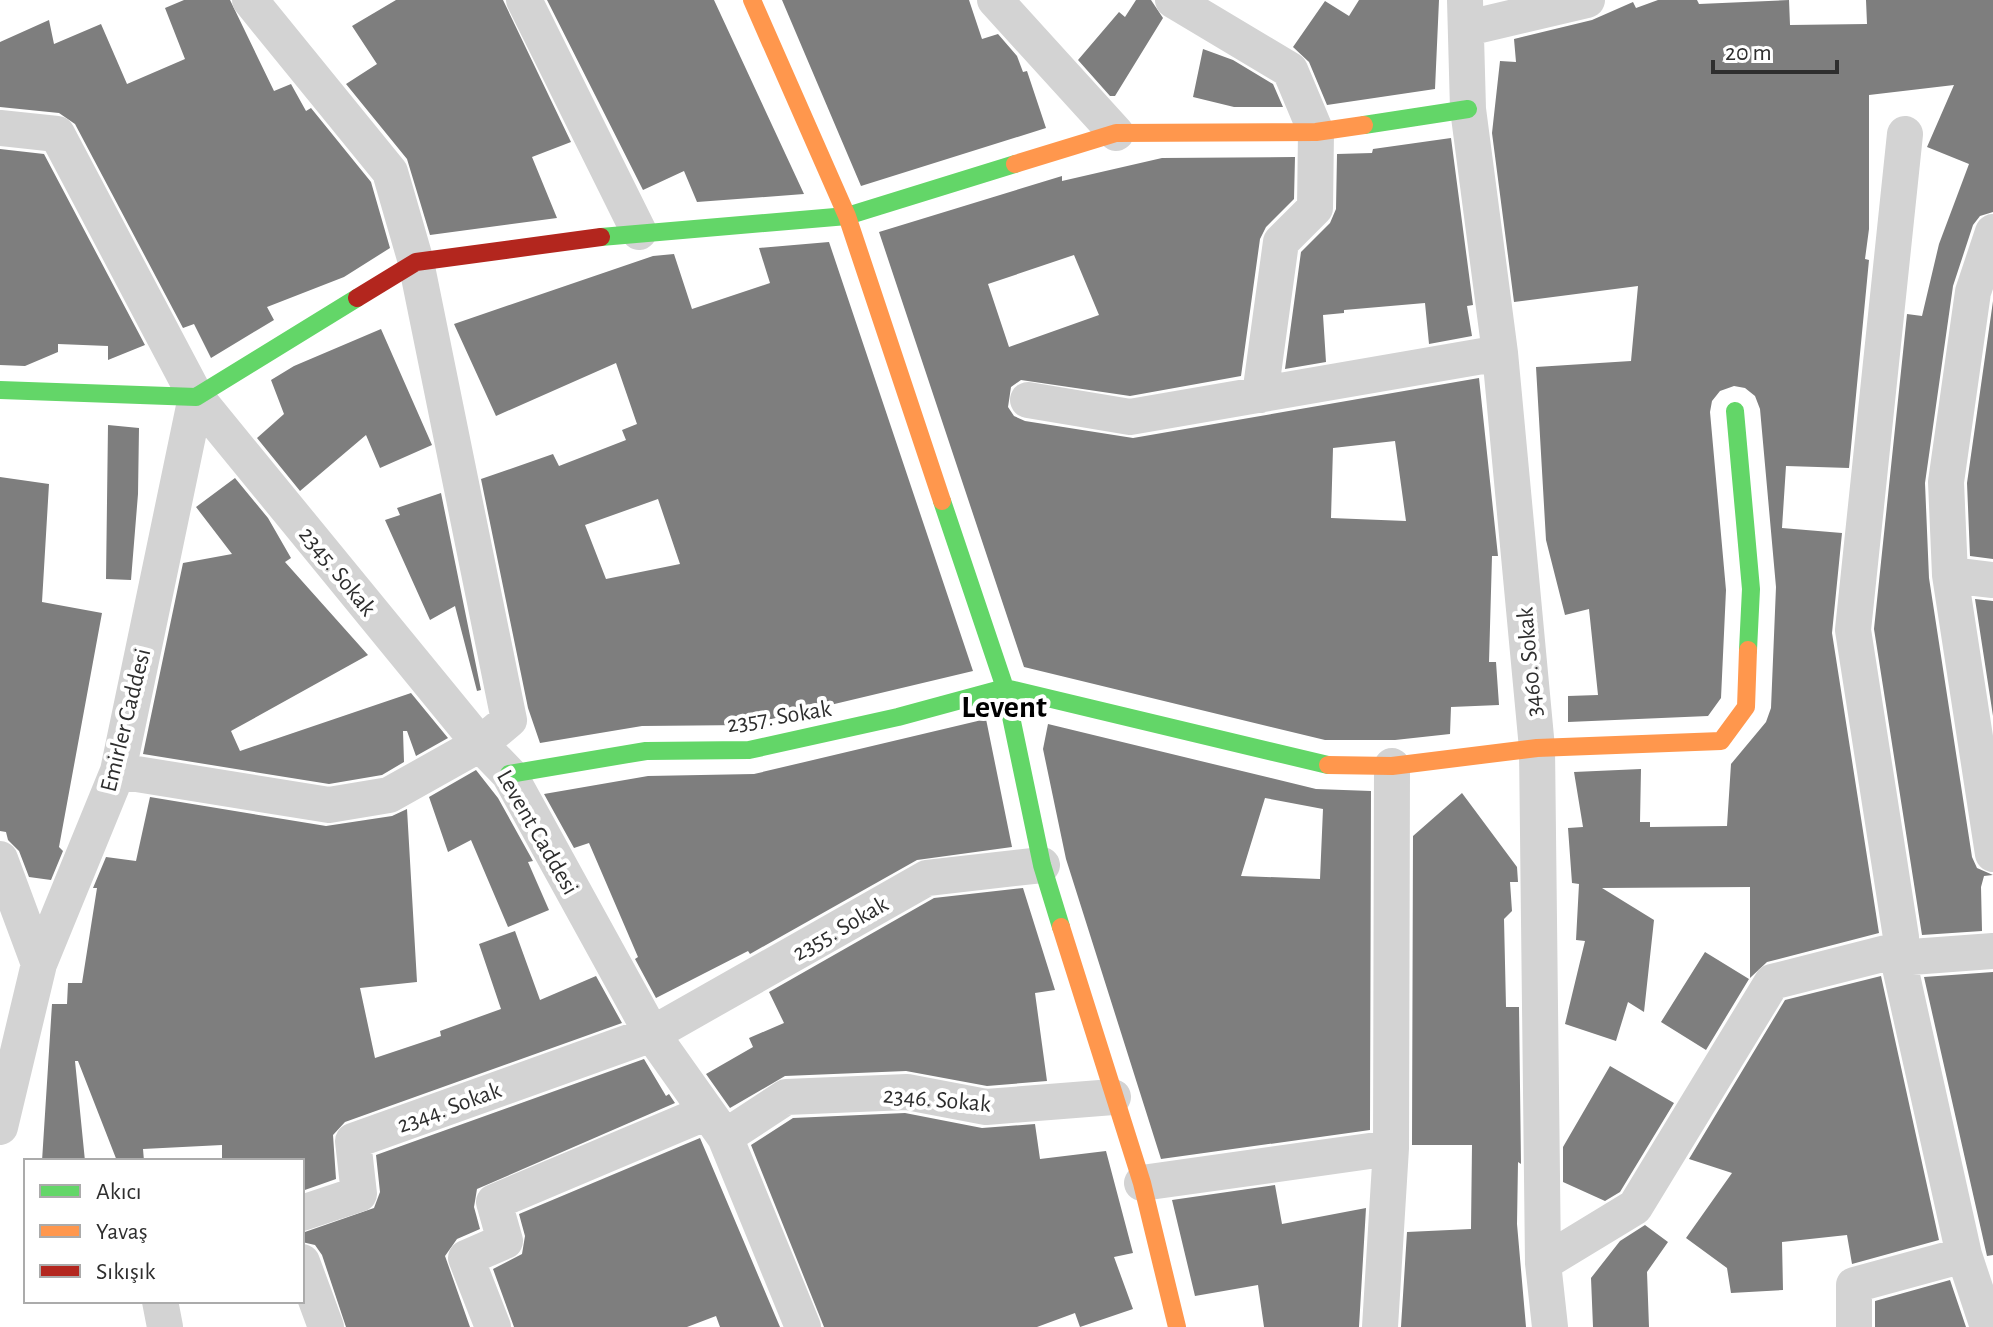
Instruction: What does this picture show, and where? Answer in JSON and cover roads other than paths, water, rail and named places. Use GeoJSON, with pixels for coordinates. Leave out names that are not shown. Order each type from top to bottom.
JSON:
{"type":"FeatureCollection","features":[{"type":"Feature","properties":{"kind":"street"},"geometry":{"type":"LineString","coordinates":[[250,0],[390,172],[416,262]]}},
{"type":"Feature","properties":{"kind":"street"},"geometry":{"type":"LineString","coordinates":[[524,0],[639,232]]}},
{"type":"Feature","properties":{"kind":"street"},"geometry":{"type":"LineString","coordinates":[[752,0],[847,216],[1005,688],[1042,865],[1142,1183],[1177,1327]]}},
{"type":"Feature","properties":{"kind":"street"},"geometry":{"type":"LineString","coordinates":[[995,0],[1116,133]]}},
{"type":"Feature","properties":{"kind":"street"},"geometry":{"type":"LineString","coordinates":[[1173,0],[1290,70],[1316,132],[1315,208],[1281,242],[1260,395]]}},
{"type":"Feature","properties":{"kind":"street"},"geometry":{"type":"LineString","coordinates":[[1466,14],[1587,0]]}},
{"type":"Feature","properties":{"kind":"street","name":"3460. Sokak"},"geometry":{"type":"LineString","coordinates":[[1466,14],[1468,109],[1500,353],[1537,748],[1543,1263],[1550,1327]]}},
{"type":"Feature","properties":{"kind":"street"},"geometry":{"type":"LineString","coordinates":[[0,390],[196,397],[416,262],[639,232],[847,216],[1116,133],[1316,132],[1468,109]]}},
{"type":"Feature","properties":{"kind":"street","name":"2345. Sokak"},"geometry":{"type":"LineString","coordinates":[[0,128],[57,134],[196,397],[480,744]]}},
{"type":"Feature","properties":{"kind":"street"},"geometry":{"type":"LineString","coordinates":[[1905,134],[1853,630],[1899,948],[1964,1255],[1988,1327]]}},
{"type":"Feature","properties":{"kind":"street"},"geometry":{"type":"LineString","coordinates":[[1993,232],[1973,292],[1946,482],[1950,575],[1993,854]]}},
{"type":"Feature","properties":{"kind":"street","name":"Levent Caddesi"},"geometry":{"type":"LineString","coordinates":[[416,262],[509,720],[480,744],[509,774],[652,1034],[715,1125],[803,1327]]}},
{"type":"Feature","properties":{"kind":"street"},"geometry":{"type":"LineString","coordinates":[[1028,400],[1130,417],[1500,353]]}},
{"type":"Feature","properties":{"kind":"street","name":"Emirler Caddesi"},"geometry":{"type":"LineString","coordinates":[[0,1127],[5,1079],[39,964],[118,771],[196,397]]}},
{"type":"Feature","properties":{"kind":"street"},"geometry":{"type":"LineString","coordinates":[[1005,688],[1322,765],[1392,766],[1537,748],[1721,741],[1746,707],[1751,589],[1735,411]]}},
{"type":"Feature","properties":{"kind":"street"},"geometry":{"type":"LineString","coordinates":[[1950,575],[1993,580]]}},
{"type":"Feature","properties":{"kind":"street","name":"2357. Sokak"},"geometry":{"type":"LineString","coordinates":[[509,774],[646,751],[749,750],[898,717],[1005,688]]}},
{"type":"Feature","properties":{"kind":"street"},"geometry":{"type":"LineString","coordinates":[[118,771],[329,805],[389,795],[480,744]]}},
{"type":"Feature","properties":{"kind":"street"},"geometry":{"type":"LineString","coordinates":[[1380,1327],[1391,1148],[1392,766]]}},
{"type":"Feature","properties":{"kind":"street"},"geometry":{"type":"LineString","coordinates":[[0,859],[39,964]]}},
{"type":"Feature","properties":{"kind":"street","name":"2355. Sokak"},"geometry":{"type":"LineString","coordinates":[[652,1034],[927,878],[1042,865]]}},
{"type":"Feature","properties":{"kind":"street"},"geometry":{"type":"LineString","coordinates":[[1543,1263],[1635,1207],[1772,982],[1899,948],[1993,934]]}},
{"type":"Feature","properties":{"kind":"street"},"geometry":{"type":"LineString","coordinates":[[1899,948],[1993,951]]}},
{"type":"Feature","properties":{"kind":"street","name":"2344. Sokak"},"geometry":{"type":"LineString","coordinates":[[304,1212],[359,1194],[353,1141],[652,1034]]}},
{"type":"Feature","properties":{"kind":"street","name":"2346. Sokak"},"geometry":{"type":"LineString","coordinates":[[493,1327],[466,1258],[505,1241],[494,1202],[786,1097],[907,1092],[986,1107],[1113,1097]]}},
{"type":"Feature","properties":{"kind":"street"},"geometry":{"type":"LineString","coordinates":[[1142,1183],[1391,1148]]}},
{"type":"Feature","properties":{"kind":"street"},"geometry":{"type":"LineString","coordinates":[[1854,1327],[1854,1285],[1964,1255]]}},
{"type":"Feature","properties":{"kind":"street"},"geometry":{"type":"LineString","coordinates":[[304,1267],[326,1327]]}},
{"type":"Feature","properties":{"kind":"street"},"geometry":{"type":"LineString","coordinates":[[160,1303],[165,1327]]}},
{"type":"Feature","properties":{"kind":"district","name":"Levent"},"geometry":{"type":"Point","coordinates":[1004,706]}}]}
